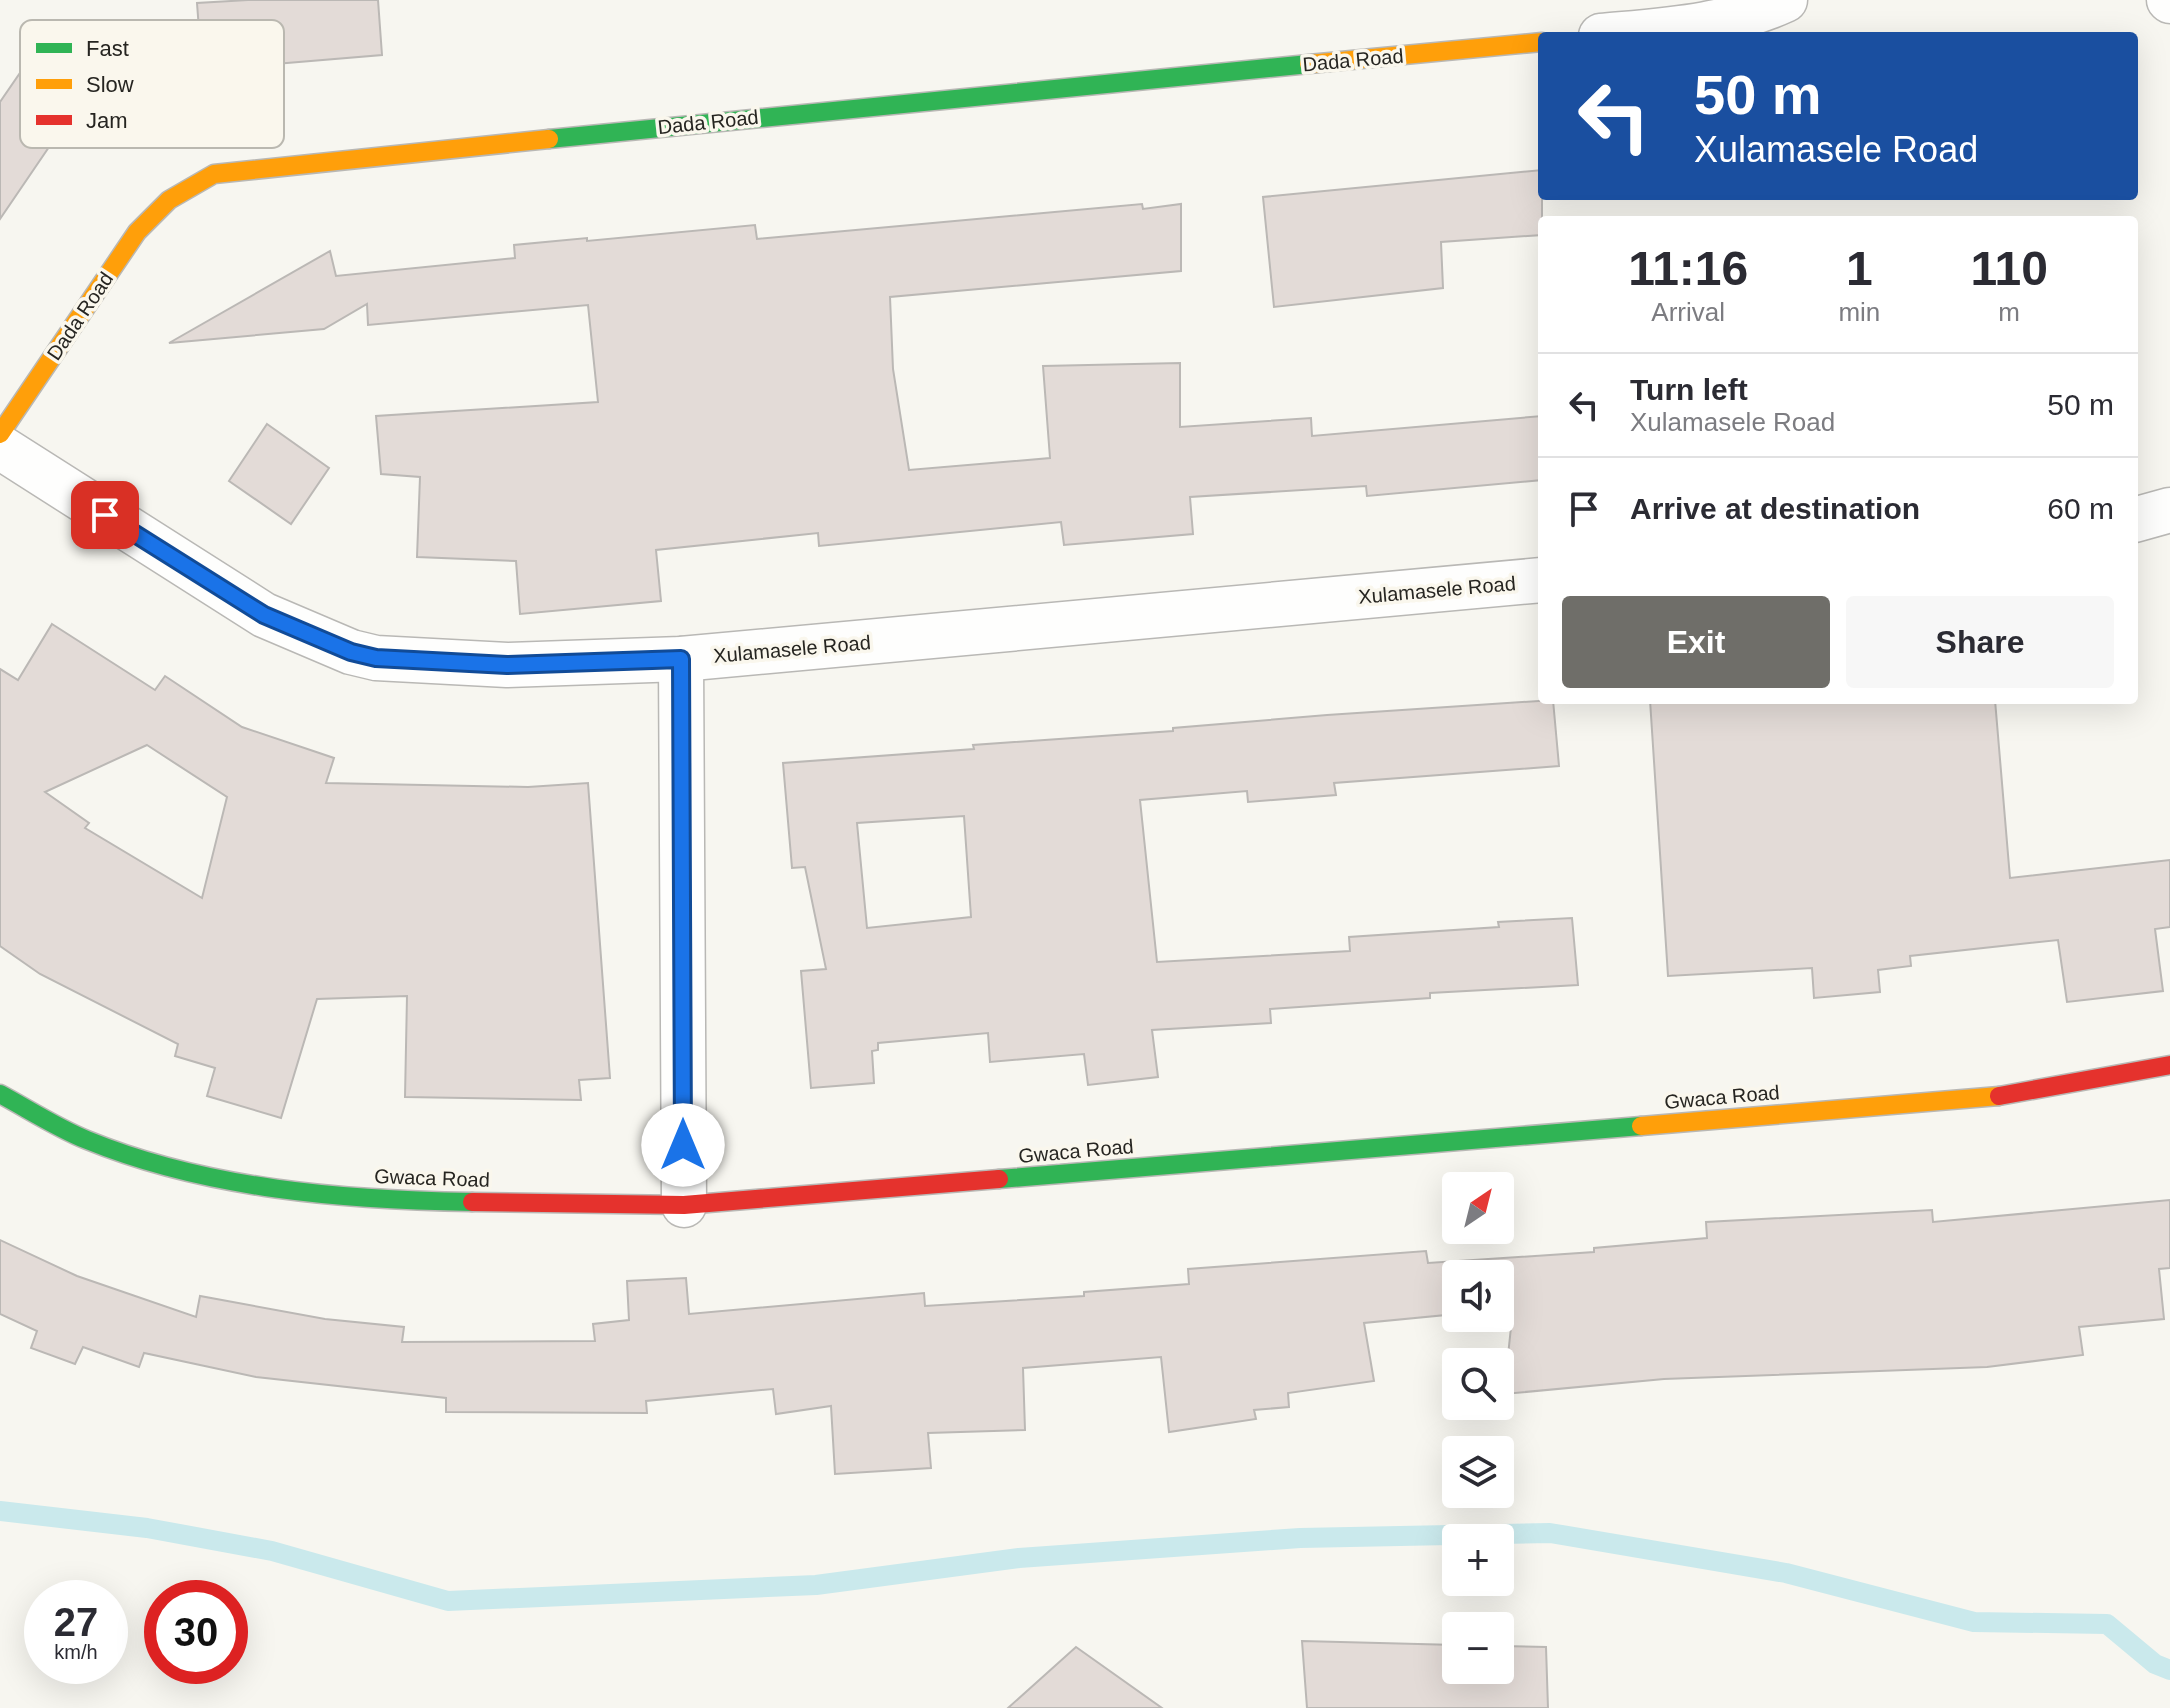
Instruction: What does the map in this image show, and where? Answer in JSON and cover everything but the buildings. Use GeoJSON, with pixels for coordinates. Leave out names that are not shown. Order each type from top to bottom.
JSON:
{"type":"FeatureCollection","features":[{"type":"Feature","properties":{"kind":"street"},"geometry":{"type":"LineString","coordinates":[[1644,32],[1697,27],[1750,16],[1785,0]]}},
{"type":"Feature","properties":{"kind":"street","name":"Dada Road"},"geometry":{"type":"LineString","coordinates":[[0,434],[137,232],[169,200],[214,174],[735,119],[1538,42]]}},
{"type":"Feature","properties":{"kind":"street","name":"Xulamasele Road"},"geometry":{"type":"LineString","coordinates":[[0,447],[264,615],[351,652],[376,658],[507,665],[681,659],[1538,580]]}},
{"type":"Feature","properties":{"kind":"street"},"geometry":{"type":"LineString","coordinates":[[2138,519],[2170,510]]}},
{"type":"Feature","properties":{"kind":"street"},"geometry":{"type":"LineString","coordinates":[[681,659],[684,1205]]}},
{"type":"Feature","properties":{"kind":"street","name":"Gwaca Road"},"geometry":{"type":"LineString","coordinates":[[0,1094],[86,1140],[204,1177],[382,1201],[684,1205],[1998,1096],[2170,1065]]}},
{"type":"Feature","properties":{"kind":"waterway"},"geometry":{"type":"LineString","coordinates":[[0,1511],[147,1528],[272,1551],[448,1601],[816,1585],[1019,1558],[1300,1538],[1550,1533],[1786,1573],[1974,1622],[2107,1624],[2155,1664],[2170,1670]]}},
{"type":"Feature","properties":{"kind":"traffic: fast"},"geometry":{"type":"LineString","coordinates":[[549,139],[1309,64]]}},
{"type":"Feature","properties":{"kind":"traffic: fast"},"geometry":{"type":"LineString","coordinates":[[0,1094],[87,1140],[133,1157],[228,1181],[326,1194],[472,1202]]}},
{"type":"Feature","properties":{"kind":"traffic: fast"},"geometry":{"type":"LineString","coordinates":[[999,1179],[1641,1126]]}},
{"type":"Feature","properties":{"kind":"traffic: slow"},"geometry":{"type":"LineString","coordinates":[[1309,64],[1538,42]]}},
{"type":"Feature","properties":{"kind":"traffic: slow"},"geometry":{"type":"LineString","coordinates":[[0,434],[137,232],[169,200],[214,174],[549,139]]}},
{"type":"Feature","properties":{"kind":"traffic: slow"},"geometry":{"type":"LineString","coordinates":[[1641,1126],[1999,1096]]}},
{"type":"Feature","properties":{"kind":"traffic: jam"},"geometry":{"type":"LineString","coordinates":[[1999,1096],[2170,1065]]}},
{"type":"Feature","properties":{"kind":"traffic: jam"},"geometry":{"type":"LineString","coordinates":[[472,1202],[684,1205],[999,1179]]}},
{"type":"Feature","properties":{"kind":"route"},"geometry":{"type":"LineString","coordinates":[[105,515],[264,615],[351,652],[376,658],[507,665],[681,659],[683,1145]]}}]}
